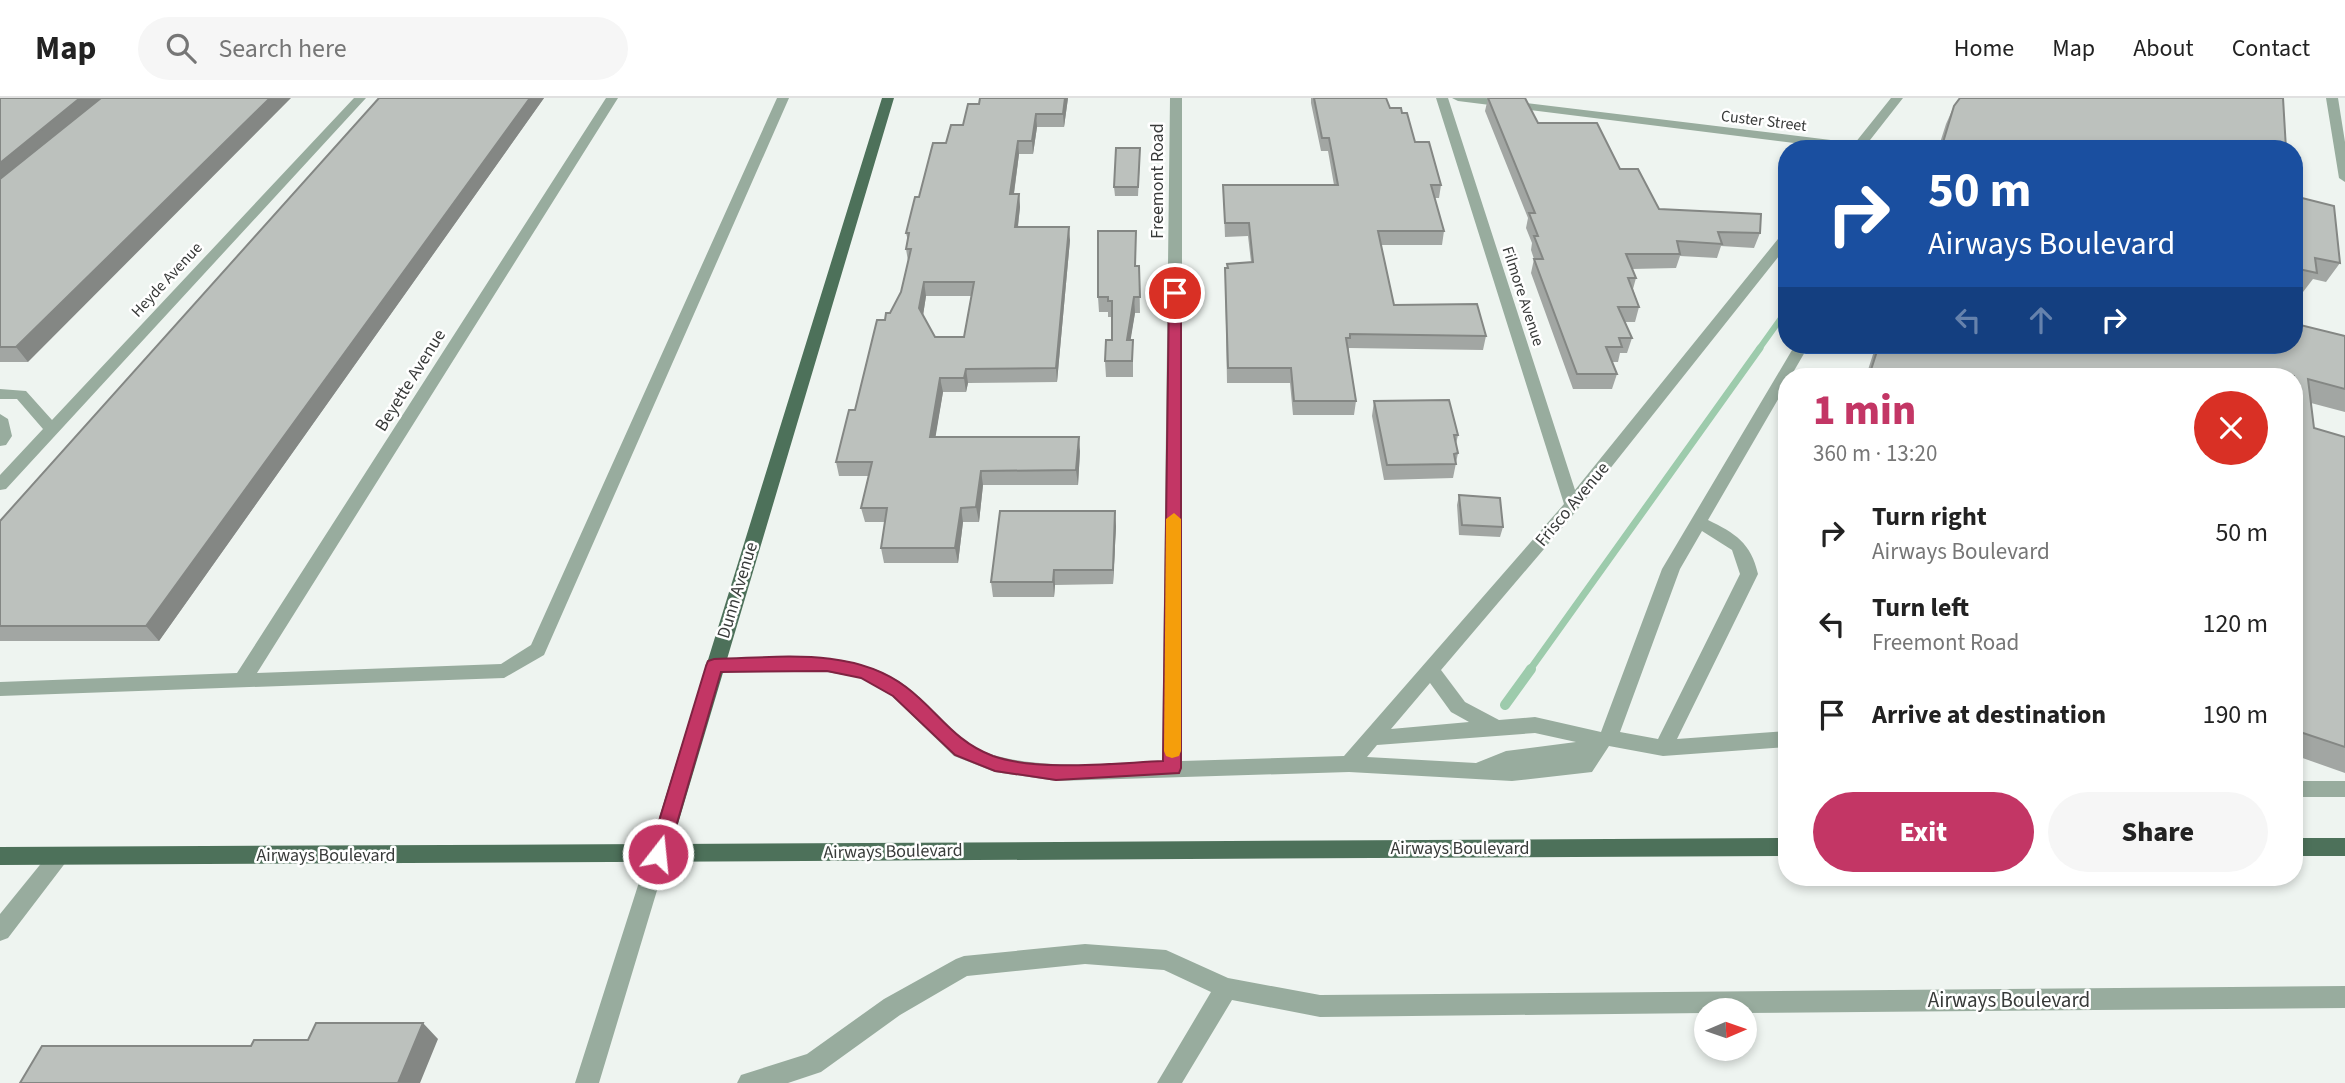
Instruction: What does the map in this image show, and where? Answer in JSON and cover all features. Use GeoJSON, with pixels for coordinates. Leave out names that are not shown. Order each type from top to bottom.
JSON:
{"type":"FeatureCollection","features":[{"type":"Feature","properties":{"kind":"main road","name":"Dunn Avenue"},"geometry":{"type":"LineString","coordinates":[[658,854],[888,98]]}},
{"type":"Feature","properties":{"kind":"main road","name":"Airways Boulevard"},"geometry":{"type":"LineString","coordinates":[[0,856],[1778,847]]}},
{"type":"Feature","properties":{"kind":"main road"},"geometry":{"type":"LineString","coordinates":[[2303,847],[2345,847]]}},
{"type":"Feature","properties":{"kind":"street","name":"Heyde Avenue"},"geometry":{"type":"LineString","coordinates":[[0,485],[360,98]]}},
{"type":"Feature","properties":{"kind":"street","name":"Beyette Avenue"},"geometry":{"type":"LineString","coordinates":[[241,682],[612,98]]}},
{"type":"Feature","properties":{"kind":"street"},"geometry":{"type":"LineString","coordinates":[[0,689],[504,671],[538,650],[783,98]]}},
{"type":"Feature","properties":{"kind":"street","name":"Freemont Road"},"geometry":{"type":"LineString","coordinates":[[1172,768],[1176,98]]}},
{"type":"Feature","properties":{"kind":"street","name":"Filmore Avenue"},"geometry":{"type":"LineString","coordinates":[[1442,98],[1572,505]]}},
{"type":"Feature","properties":{"kind":"street","name":"Custer Street"},"geometry":{"type":"LineString","coordinates":[[1458,98],[1793,140]]}},
{"type":"Feature","properties":{"kind":"street"},"geometry":{"type":"LineString","coordinates":[[1863,140],[1897,98]]}},
{"type":"Feature","properties":{"kind":"street"},"geometry":{"type":"LineString","coordinates":[[2332,98],[2345,178]]}},
{"type":"Feature","properties":{"kind":"street","name":"Frisco Avenue"},"geometry":{"type":"LineString","coordinates":[[1349,764],[1572,505],[1778,248]]}},
{"type":"Feature","properties":{"kind":"street"},"geometry":{"type":"LineString","coordinates":[[714,666],[827,664],[864,672],[899,691],[961,750],[995,764],[1056,773],[1349,764],[1479,769],[1512,773],[1585,766],[1605,739],[1671,569],[1778,386]]}},
{"type":"Feature","properties":{"kind":"street"},"geometry":{"type":"LineString","coordinates":[[0,394],[21,394],[52,429]]}},
{"type":"Feature","properties":{"kind":"street"},"geometry":{"type":"LineString","coordinates":[[0,419],[4,436],[0,441]]}},
{"type":"Feature","properties":{"kind":"street"},"geometry":{"type":"LineString","coordinates":[[1663,748],[1749,574],[1746,556],[1733,540],[1698,522]]}},
{"type":"Feature","properties":{"kind":"street"},"geometry":{"type":"LineString","coordinates":[[1430,670],[1458,707],[1496,728]]}},
{"type":"Feature","properties":{"kind":"street"},"geometry":{"type":"LineString","coordinates":[[1371,738],[1535,725],[1663,748],[1778,740]]}},
{"type":"Feature","properties":{"kind":"street"},"geometry":{"type":"LineString","coordinates":[[1479,769],[1506,759],[1577,750],[1605,739]]}},
{"type":"Feature","properties":{"kind":"street"},"geometry":{"type":"LineString","coordinates":[[2303,789],[2345,789]]}},
{"type":"Feature","properties":{"kind":"street","name":"Dunn Avenue"},"geometry":{"type":"LineString","coordinates":[[587,1083],[658,854]]}},
{"type":"Feature","properties":{"kind":"street"},"geometry":{"type":"LineString","coordinates":[[0,931],[59,856]]}},
{"type":"Feature","properties":{"kind":"street","name":"Airways Boulevard"},"geometry":{"type":"LineString","coordinates":[[748,1083],[813,1064],[891,1007],[964,966],[1085,954],[1166,960],[1226,988],[1320,1006],[2345,997]]}},
{"type":"Feature","properties":{"kind":"street"},"geometry":{"type":"LineString","coordinates":[[1169,1083],[1226,988]]}},
{"type":"Feature","properties":{"kind":"building"},"geometry":{"type":"Polygon","coordinates":[[[0,98],[80,98],[0,163],[0,98]]]}},
{"type":"Feature","properties":{"kind":"building"},"geometry":{"type":"Polygon","coordinates":[[[101,98],[270,98],[16,347],[0,347],[0,179],[101,98]]]}},
{"type":"Feature","properties":{"kind":"building"},"geometry":{"type":"Polygon","coordinates":[[[379,98],[530,98],[146,626],[0,626],[0,521],[379,98]]]}},
{"type":"Feature","properties":{"kind":"building"},"geometry":{"type":"Polygon","coordinates":[[[980,98],[1065,98],[1063,114],[1036,114],[1032,141],[1018,141],[1010,194],[1019,194],[1015,227],[1069,227],[1056,368],[966,369],[964,378],[940,378],[930,437],[1079,437],[1076,470],[981,471],[976,507],[961,508],[955,548],[881,548],[887,508],[861,508],[872,462],[836,462],[849,410],[855,410],[877,320],[885,320],[886,313],[890,313],[901,292],[911,249],[906,249],[909,233],[906,233],[915,197],[919,197],[933,143],[946,143],[951,125],[963,125],[968,104],[979,104],[980,98]],[[924,282],[919,308],[935,337],[964,337],[974,282],[924,282]]]}},
{"type":"Feature","properties":{"kind":"building"},"geometry":{"type":"Polygon","coordinates":[[[1314,98],[1386,98],[1390,108],[1401,108],[1402,113],[1407,113],[1415,142],[1429,142],[1441,185],[1431,185],[1444,231],[1378,231],[1394,305],[1477,304],[1486,336],[1350,334],[1350,338],[1346,338],[1356,401],[1294,401],[1291,368],[1228,368],[1225,268],[1228,268],[1227,264],[1253,262],[1249,223],[1225,223],[1223,185],[1338,185],[1329,138],[1322,138],[1314,98]]]}},
{"type":"Feature","properties":{"kind":"building"},"geometry":{"type":"Polygon","coordinates":[[[1488,98],[1525,98],[1538,123],[1597,123],[1620,169],[1638,169],[1659,209],[1761,214],[1760,233],[1718,232],[1722,244],[1677,241],[1680,254],[1626,254],[1636,278],[1628,278],[1639,307],[1618,307],[1632,338],[1619,338],[1622,347],[1606,347],[1617,374],[1577,374],[1534,259],[1543,259],[1529,213],[1535,213],[1488,98]]]}},
{"type":"Feature","properties":{"kind":"building"},"geometry":{"type":"Polygon","coordinates":[[[1960,98],[2283,98],[2285,140],[1944,140],[1954,106],[1960,98]]]}},
{"type":"Feature","properties":{"kind":"building"},"geometry":{"type":"Polygon","coordinates":[[[1116,148],[1140,148],[1138,187],[1114,187],[1116,148]]]}},
{"type":"Feature","properties":{"kind":"building"},"geometry":{"type":"Polygon","coordinates":[[[2303,198],[2334,206],[2340,263],[2315,258],[2317,273],[2303,270],[2303,198]]]}},
{"type":"Feature","properties":{"kind":"building"},"geometry":{"type":"Polygon","coordinates":[[[1098,231],[1136,231],[1135,266],[1139,266],[1140,297],[1134,297],[1127,340],[1133,340],[1132,361],[1105,361],[1106,340],[1112,340],[1112,301],[1108,301],[1108,297],[1098,297],[1098,231]]]}},
{"type":"Feature","properties":{"kind":"building"},"geometry":{"type":"Polygon","coordinates":[[[2303,326],[2345,336],[2345,389],[2308,379],[2314,428],[2345,437],[2345,747],[2303,733],[2303,368],[1872,368],[1876,354],[2303,354],[2303,326]]]}},
{"type":"Feature","properties":{"kind":"building"},"geometry":{"type":"Polygon","coordinates":[[[1449,400],[1458,435],[1454,435],[1458,453],[1454,454],[1456,464],[1387,465],[1374,401],[1449,400]]]}},
{"type":"Feature","properties":{"kind":"building"},"geometry":{"type":"Polygon","coordinates":[[[1459,495],[1500,498],[1503,527],[1462,525],[1459,495]]]}},
{"type":"Feature","properties":{"kind":"building"},"geometry":{"type":"Polygon","coordinates":[[[1000,511],[1115,511],[1113,570],[1054,570],[1053,582],[991,582],[1000,511]]]}},
{"type":"Feature","properties":{"kind":"building"},"geometry":{"type":"Polygon","coordinates":[[[316,1023],[423,1023],[398,1083],[20,1083],[42,1046],[251,1046],[254,1040],[308,1040],[316,1023]]]}},
{"type":"Feature","properties":{"kind":"waterway"},"geometry":{"type":"LineString","coordinates":[[1759,349],[1778,323]]}},
{"type":"Feature","properties":{"kind":"waterway"},"geometry":{"type":"LineString","coordinates":[[1529,671],[1760,348]]}},
{"type":"Feature","properties":{"kind":"waterway"},"geometry":{"type":"LineString","coordinates":[[1505,705],[1531,669]]}},
{"type":"Feature","properties":{"kind":"slow traffic"},"geometry":{"type":"LineString","coordinates":[[1172,751],[1174,519]]}},
{"type":"Feature","properties":{"kind":"route"},"geometry":{"type":"LineString","coordinates":[[658,854],[714,666],[827,664],[864,672],[899,691],[961,750],[995,764],[1056,773],[1172,768],[1175,293]]}}]}
